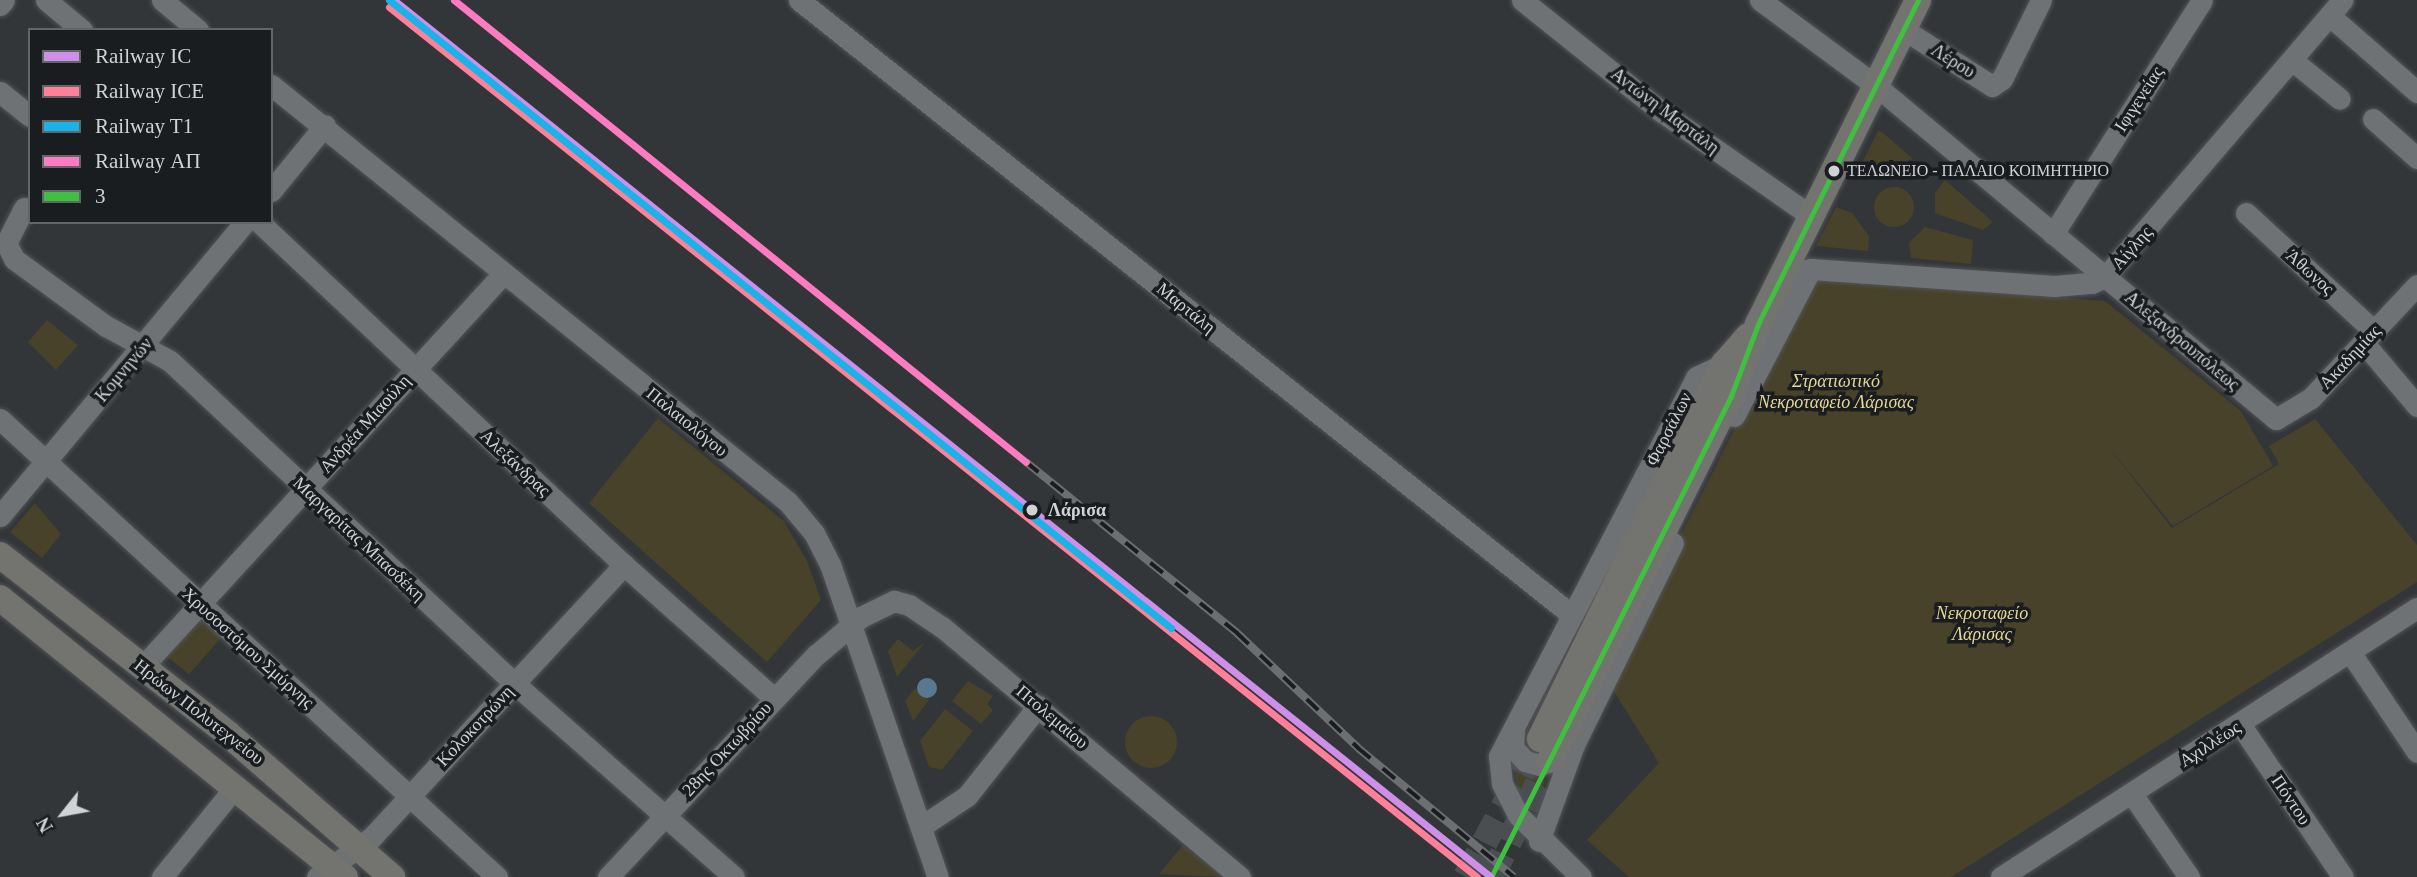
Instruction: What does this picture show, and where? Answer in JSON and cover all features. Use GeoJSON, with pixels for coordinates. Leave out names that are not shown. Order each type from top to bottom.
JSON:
{"type":"FeatureCollection","features":[{"type":"Feature","properties":{"kind":"main road"},"geometry":{"type":"LineString","coordinates":[[1732,370],[1758,324],[1918,0]]}},
{"type":"Feature","properties":{"kind":"main road","name":"Φαρσάλων"},"geometry":{"type":"LineString","coordinates":[[1545,749],[1732,370]]}},
{"type":"Feature","properties":{"kind":"main road","name":"Ηρώων Πολυτεχνείου"},"geometry":{"type":"LineString","coordinates":[[0,555],[142,667],[392,877]]}},
{"type":"Feature","properties":{"kind":"main road","name":"Ηρώων Πολυτεχνείου"},"geometry":{"type":"LineString","coordinates":[[0,598],[236,786],[330,873]]}},
{"type":"Feature","properties":{"kind":"street"},"geometry":{"type":"LineString","coordinates":[[0,5],[4,0]]}},
{"type":"Feature","properties":{"kind":"street"},"geometry":{"type":"LineString","coordinates":[[46,0],[80,28]]}},
{"type":"Feature","properties":{"kind":"street"},"geometry":{"type":"LineString","coordinates":[[162,0],[196,28]]}},
{"type":"Feature","properties":{"kind":"street","name":"Μαρτάλη"},"geometry":{"type":"LineString","coordinates":[[799,0],[1572,615]]}},
{"type":"Feature","properties":{"kind":"street","name":"Αντώνη Μαρτάλη"},"geometry":{"type":"LineString","coordinates":[[1522,0],[1662,112],[1811,216]]}},
{"type":"Feature","properties":{"kind":"street","name":"Αλεξανδρουπόλεως"},"geometry":{"type":"LineString","coordinates":[[1759,0],[1875,85],[2276,419]]}},
{"type":"Feature","properties":{"kind":"street","name":"Λέρου"},"geometry":{"type":"LineString","coordinates":[[1903,29],[1992,86],[2002,79],[2041,0]]}},
{"type":"Feature","properties":{"kind":"street","name":"Ιφιγενείας"},"geometry":{"type":"LineString","coordinates":[[2053,234],[2202,0]]}},
{"type":"Feature","properties":{"kind":"street"},"geometry":{"type":"LineString","coordinates":[[2336,8],[2417,92]]}},
{"type":"Feature","properties":{"kind":"street","name":"Αίγλης"},"geometry":{"type":"LineString","coordinates":[[1781,277],[1811,268],[2054,286],[2092,284],[2105,277],[2336,8]]}},
{"type":"Feature","properties":{"kind":"street"},"geometry":{"type":"LineString","coordinates":[[2293,61],[2340,99]]}},
{"type":"Feature","properties":{"kind":"street","name":"Παλαιολόγου"},"geometry":{"type":"LineString","coordinates":[[273,86],[325,125],[503,274],[788,502],[814,533],[830,564],[939,877]]}},
{"type":"Feature","properties":{"kind":"street"},"geometry":{"type":"LineString","coordinates":[[0,92],[28,114]]}},
{"type":"Feature","properties":{"kind":"street"},"geometry":{"type":"LineString","coordinates":[[2373,119],[2417,158]]}},
{"type":"Feature","properties":{"kind":"street"},"geometry":{"type":"LineString","coordinates":[[273,189],[325,125]]}},
{"type":"Feature","properties":{"kind":"street","name":"Μαργαρίτας Μπασδέκη"},"geometry":{"type":"LineString","coordinates":[[24,208],[6,243],[14,259],[106,326],[145,346],[178,368],[305,490],[514,683],[734,877]]}},
{"type":"Feature","properties":{"kind":"street","name":"Άθωνος"},"geometry":{"type":"LineString","coordinates":[[2246,213],[2369,336],[2417,407]]}},
{"type":"Feature","properties":{"kind":"street","name":"Κομνηνών"},"geometry":{"type":"LineString","coordinates":[[0,516],[145,346],[243,224]]}},
{"type":"Feature","properties":{"kind":"street","name":"Αλεξάνδρας"},"geometry":{"type":"LineString","coordinates":[[261,224],[624,565],[774,698]]}},
{"type":"Feature","properties":{"kind":"street"},"geometry":{"type":"LineString","coordinates":[[1539,841],[1574,745],[1811,268]]}},
{"type":"Feature","properties":{"kind":"street","name":"Ανδρέα Μιαούλη"},"geometry":{"type":"LineString","coordinates":[[142,667],[503,274]]}},
{"type":"Feature","properties":{"kind":"street","name":"Ακαδημίας"},"geometry":{"type":"LineString","coordinates":[[2276,419],[2311,398],[2417,285]]}},
{"type":"Feature","properties":{"kind":"street","name":"Φαρσάλων"},"geometry":{"type":"LineString","coordinates":[[1581,877],[1539,841],[1510,804],[1500,778],[1499,756],[1696,377],[1732,370]]}},
{"type":"Feature","properties":{"kind":"street","name":"Χρυσοστόμου Σμύρνης"},"geometry":{"type":"LineString","coordinates":[[0,419],[497,877]]}},
{"type":"Feature","properties":{"kind":"street","name":"Κολοκοτρώνη"},"geometry":{"type":"LineString","coordinates":[[330,873],[410,796],[624,565]]}},
{"type":"Feature","properties":{"kind":"street","name":"Πτολεμαίου"},"geometry":{"type":"LineString","coordinates":[[851,624],[890,601],[904,603],[942,628],[1038,706],[1240,877]]}},
{"type":"Feature","properties":{"kind":"street","name":"Αχιλλέως"},"geometry":{"type":"LineString","coordinates":[[2001,877],[2417,608]]}},
{"type":"Feature","properties":{"kind":"street","name":"28ης Οκτωβρίου"},"geometry":{"type":"LineString","coordinates":[[608,877],[774,698],[851,624]]}},
{"type":"Feature","properties":{"kind":"street"},"geometry":{"type":"LineString","coordinates":[[2350,652],[2417,752]]}},
{"type":"Feature","properties":{"kind":"street"},"geometry":{"type":"LineString","coordinates":[[922,826],[961,802],[1038,706]]}},
{"type":"Feature","properties":{"kind":"street","name":"Πόντου"},"geometry":{"type":"LineString","coordinates":[[2240,724],[2343,877]]}},
{"type":"Feature","properties":{"kind":"street"},"geometry":{"type":"LineString","coordinates":[[1514,726],[1513,748],[1531,763],[1546,763],[1574,745]]}},
{"type":"Feature","properties":{"kind":"street"},"geometry":{"type":"LineString","coordinates":[[162,877],[236,786]]}},
{"type":"Feature","properties":{"kind":"street"},"geometry":{"type":"LineString","coordinates":[[2132,794],[2189,877]]}},
{"type":"Feature","properties":{"kind":"green space"},"geometry":{"type":"Polygon","coordinates":[[[1878,131],[1913,159],[1864,174],[1858,171],[1878,131]]]}},
{"type":"Feature","properties":{"kind":"green space"},"geometry":{"type":"Polygon","coordinates":[[[1945,180],[1993,222],[1983,230],[1935,213],[1935,193],[1945,180]]]}},
{"type":"Feature","properties":{"kind":"green space"},"geometry":{"type":"Polygon","coordinates":[[[1894,187],[1902,188],[1908,193],[1913,199],[1913,215],[1908,221],[1902,226],[1894,227],[1886,226],[1880,221],[1875,215],[1874,207],[1875,199],[1880,193],[1886,188],[1894,187]]]}},
{"type":"Feature","properties":{"kind":"green space"},"geometry":{"type":"Polygon","coordinates":[[[1836,207],[1852,213],[1869,236],[1868,251],[1816,246],[1836,207]]]}},
{"type":"Feature","properties":{"kind":"green space"},"geometry":{"type":"Polygon","coordinates":[[[1925,227],[1973,240],[1971,264],[1911,258],[1909,243],[1925,227]]]}},
{"type":"Feature","properties":{"kind":"green space","name":"Νεκροταφείο Λάρισας"},"geometry":{"type":"Polygon","coordinates":[[[1816,278],[2105,301],[2241,411],[2273,466],[2173,526],[2103,440],[2172,528],[2279,464],[2269,446],[2315,419],[2417,545],[2417,582],[1951,877],[1629,877],[1587,840],[1659,763],[1611,687],[1639,619],[1742,414],[1816,278]]]}},
{"type":"Feature","properties":{"kind":"green space"},"geometry":{"type":"Polygon","coordinates":[[[47,320],[78,345],[56,370],[28,342],[47,320]]]}},
{"type":"Feature","properties":{"kind":"green space"},"geometry":{"type":"Polygon","coordinates":[[[658,418],[784,521],[807,561],[821,600],[767,662],[589,503],[658,418]]]}},
{"type":"Feature","properties":{"kind":"green space"},"geometry":{"type":"Polygon","coordinates":[[[35,503],[61,534],[42,558],[10,532],[35,503]]]}},
{"type":"Feature","properties":{"kind":"green space"},"geometry":{"type":"Polygon","coordinates":[[[198,614],[223,636],[189,674],[163,654],[198,614]]]}},
{"type":"Feature","properties":{"kind":"green space"},"geometry":{"type":"Polygon","coordinates":[[[898,639],[913,651],[925,642],[897,677],[888,651],[898,639]]]}},
{"type":"Feature","properties":{"kind":"green space"},"geometry":{"type":"Polygon","coordinates":[[[968,681],[993,696],[987,704],[993,710],[981,724],[952,701],[968,681]]]}},
{"type":"Feature","properties":{"kind":"green space"},"geometry":{"type":"Polygon","coordinates":[[[915,688],[929,700],[913,721],[905,701],[915,688]]]}},
{"type":"Feature","properties":{"kind":"green space"},"geometry":{"type":"Polygon","coordinates":[[[945,709],[973,731],[942,770],[929,767],[920,741],[945,709]]]}},
{"type":"Feature","properties":{"kind":"green space"},"geometry":{"type":"Polygon","coordinates":[[[1151,716],[1161,718],[1169,724],[1175,732],[1175,752],[1169,760],[1161,766],[1151,768],[1141,766],[1133,760],[1127,752],[1125,742],[1127,732],[1133,724],[1141,718],[1151,716]]]}},
{"type":"Feature","properties":{"kind":"green space"},"geometry":{"type":"Polygon","coordinates":[[[1514,768],[1546,773],[1539,812],[1518,789],[1514,768]]]}},
{"type":"Feature","properties":{"kind":"green space"},"geometry":{"type":"Polygon","coordinates":[[[1183,845],[1222,876],[1159,874],[1183,845]]]}},
{"type":"Feature","properties":{"kind":"water"},"geometry":{"type":"Polygon","coordinates":[[[927,678],[934,681],[937,688],[934,695],[927,698],[920,695],[917,688],[920,681],[927,678]]]}},
{"type":"Feature","properties":{"kind":"tunnel"},"geometry":{"type":"LineString","coordinates":[[1466,877],[1540,739]]}},
{"type":"Feature","properties":{"kind":"tunnel"},"geometry":{"type":"LineString","coordinates":[[1491,877],[1550,760]]}},
{"type":"Feature","properties":{"kind":"railway"},"geometry":{"type":"LineString","coordinates":[[1026,462],[1237,633],[1358,748],[1514,877]]}},
{"type":"Feature","properties":{"kind":"rail line","name":"T1"},"geometry":{"type":"LineString","coordinates":[[389,0],[1171,628]]}},
{"type":"Feature","properties":{"kind":"rail line","name":"IC"},"geometry":{"type":"LineString","coordinates":[[394,0],[1491,877]]}},
{"type":"Feature","properties":{"kind":"rail line","name":"ΑΠ"},"geometry":{"type":"LineString","coordinates":[[454,0],[1026,462]]}},
{"type":"Feature","properties":{"kind":"rail line","name":"ICE"},"geometry":{"type":"LineString","coordinates":[[389,7],[1477,877]]}},
{"type":"Feature","properties":{"kind":"transit line","name":"3"},"geometry":{"type":"LineString","coordinates":[[1491,877],[1731,396],[1758,324],[1918,0]]}},
{"type":"Feature","properties":{"kind":"place","name":"ΤΕΛΩΝΕΙΟ - ΠΑΛΑΙΟ ΚΟΙΜΗΤΗΡΙΟ"},"geometry":{"type":"Point","coordinates":[1834,171]}},
{"type":"Feature","properties":{"kind":"place","name":"Λάρισα"},"geometry":{"type":"Point","coordinates":[1032,510]}},
{"type":"Feature","properties":{"kind":"park label","name":"Στρατιωτικό Νεκροταφείο Λάρισας"},"geometry":{"type":"Point","coordinates":[1836,392]}}]}
